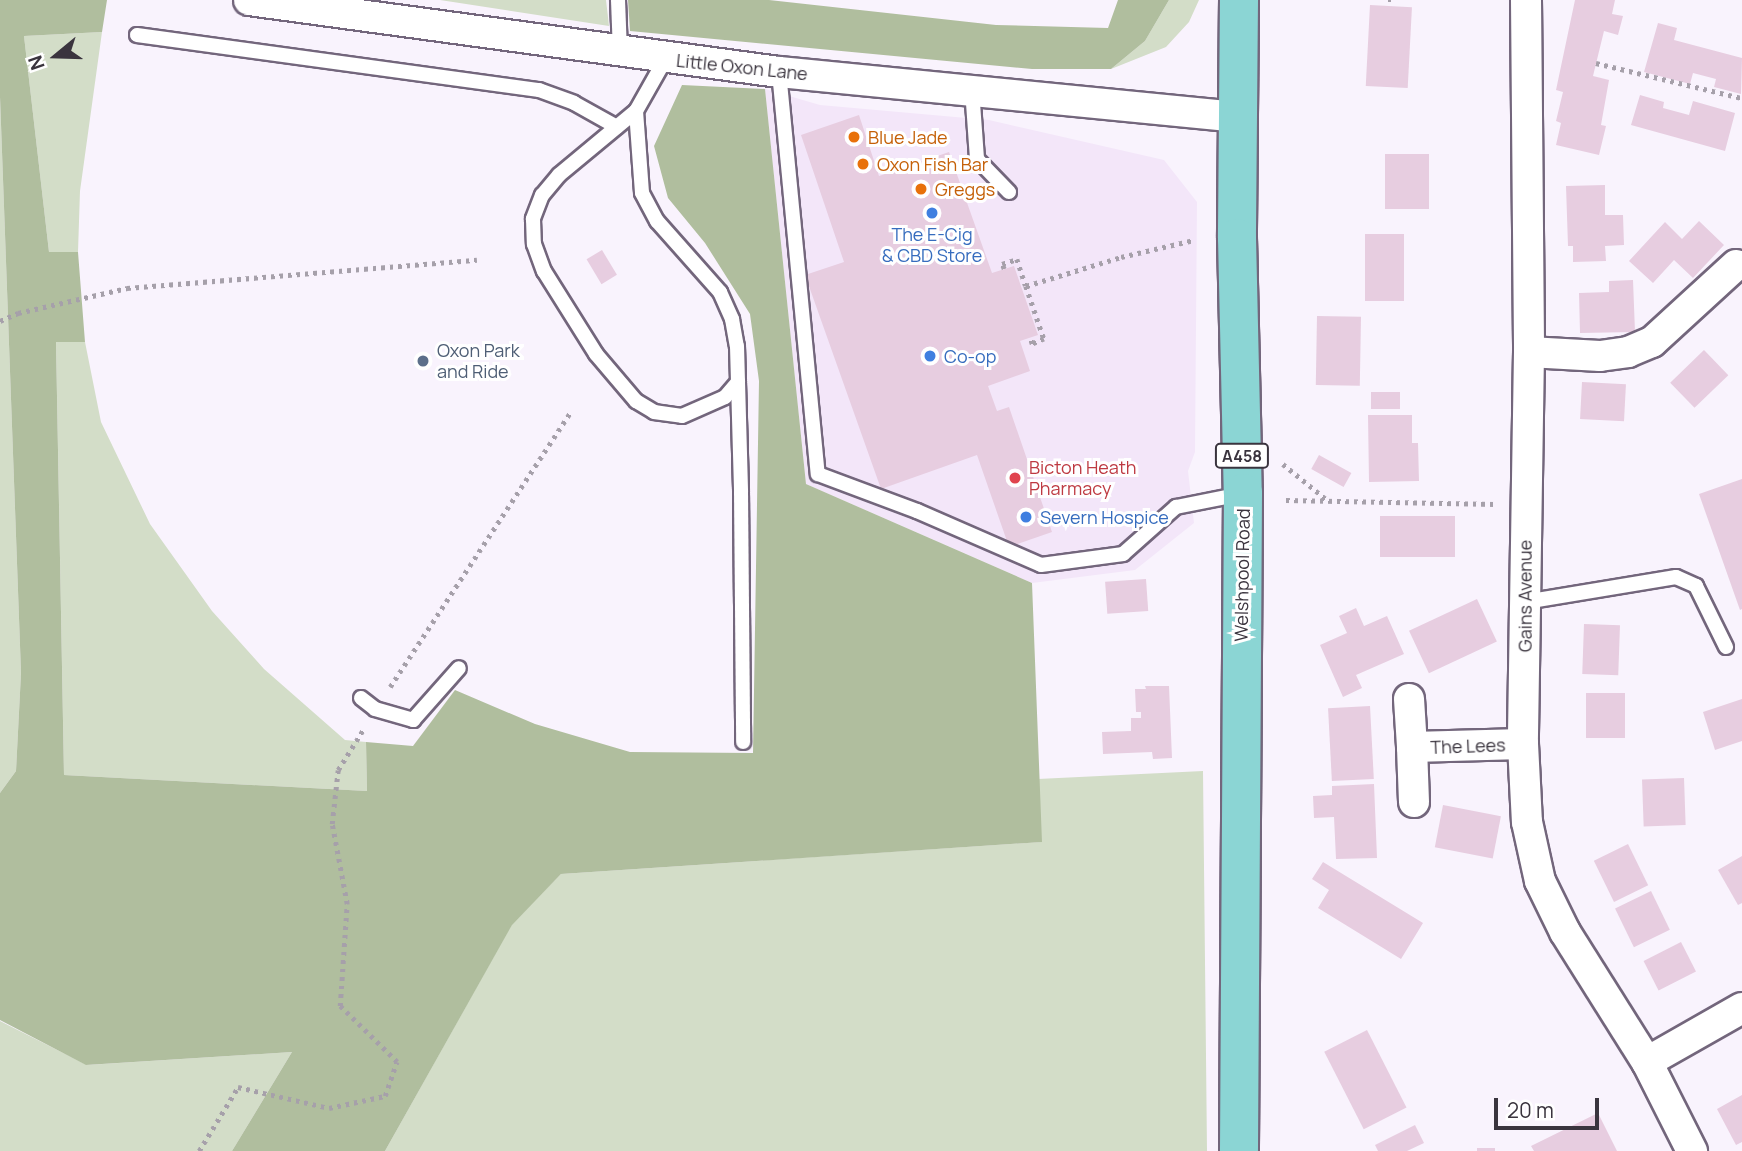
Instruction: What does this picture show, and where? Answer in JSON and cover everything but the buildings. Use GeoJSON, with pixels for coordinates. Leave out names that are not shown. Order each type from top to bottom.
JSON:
{"type":"FeatureCollection","features":[{"type":"Feature","properties":{"kind":"main road","name":"Welshpool Road"},"geometry":{"type":"LineString","coordinates":[[1239,0],[1237,117],[1243,493],[1240,1151]]}},
{"type":"Feature","properties":{"kind":"street","name":"Little Oxon Lane"},"geometry":{"type":"LineString","coordinates":[[249,0],[779,72],[1237,117]]}},
{"type":"Feature","properties":{"kind":"street","name":"Gains Avenue"},"geometry":{"type":"LineString","coordinates":[[1526,0],[1529,352],[1523,744],[1527,822],[1540,881],[1564,932],[1647,1062],[1692,1151]]}},
{"type":"Feature","properties":{"kind":"street"},"geometry":{"type":"LineString","coordinates":[[1529,352],[1600,356],[1628,352],[1652,342],[1736,264]]}},
{"type":"Feature","properties":{"kind":"street","name":"The Lees"},"geometry":{"type":"LineString","coordinates":[[1409,699],[1414,803]]}},
{"type":"Feature","properties":{"kind":"street","name":"The Lees"},"geometry":{"type":"LineString","coordinates":[[1412,747],[1523,744]]}},
{"type":"Feature","properties":{"kind":"street"},"geometry":{"type":"LineString","coordinates":[[1647,1062],[1742,1008]]}},
{"type":"Feature","properties":{"kind":"lane"},"geometry":{"type":"LineString","coordinates":[[618,0],[620,52]]}},
{"type":"Feature","properties":{"kind":"lane"},"geometry":{"type":"LineString","coordinates":[[137,35],[539,90],[574,103],[617,127]]}},
{"type":"Feature","properties":{"kind":"lane"},"geometry":{"type":"LineString","coordinates":[[666,58],[636,111],[559,175],[542,195],[533,219],[534,244],[544,271],[596,354],[636,401],[654,412],[682,416],[725,397],[738,382]]}},
{"type":"Feature","properties":{"kind":"lane"},"geometry":{"type":"LineString","coordinates":[[779,72],[818,474],[917,511],[1041,565],[1123,554],[1176,507],[1243,493]]}},
{"type":"Feature","properties":{"kind":"lane"},"geometry":{"type":"LineString","coordinates":[[972,89],[977,159],[1009,192]]}},
{"type":"Feature","properties":{"kind":"lane"},"geometry":{"type":"LineString","coordinates":[[636,111],[642,193],[657,221],[720,292],[732,319],[738,382],[744,635],[743,742]]}},
{"type":"Feature","properties":{"kind":"lane"},"geometry":{"type":"LineString","coordinates":[[1525,602],[1676,577],[1696,586],[1726,647]]}},
{"type":"Feature","properties":{"kind":"lane"},"geometry":{"type":"LineString","coordinates":[[361,698],[375,709],[413,720],[458,668]]}},
{"type":"Feature","properties":{"kind":"path"},"geometry":{"type":"LineString","coordinates":[[1388,0],[1395,0]]}},
{"type":"Feature","properties":{"kind":"path"},"geometry":{"type":"LineString","coordinates":[[1597,63],[1742,98]]}},
{"type":"Feature","properties":{"kind":"path"},"geometry":{"type":"LineString","coordinates":[[1026,286],[1135,253],[1194,240]]}},
{"type":"Feature","properties":{"kind":"path"},"geometry":{"type":"LineString","coordinates":[[1004,269],[1002,264],[1017,258],[1044,339],[1032,344],[1030,338]]}},
{"type":"Feature","properties":{"kind":"path"},"geometry":{"type":"LineString","coordinates":[[0,321],[18,313],[127,288],[477,260]]}},
{"type":"Feature","properties":{"kind":"path"},"geometry":{"type":"LineString","coordinates":[[200,1151],[238,1087],[330,1108],[385,1096],[397,1062],[340,1006],[347,904],[332,824],[338,770],[375,709],[570,413]]}},
{"type":"Feature","properties":{"kind":"path"},"geometry":{"type":"LineString","coordinates":[[1283,464],[1328,501]]}},
{"type":"Feature","properties":{"kind":"path"},"geometry":{"type":"LineString","coordinates":[[1286,500],[1525,504]]}},
{"type":"Feature","properties":{"kind":"shaded area"},"geometry":{"type":"Polygon","coordinates":[[[765,89],[820,105],[989,120],[1164,160],[1197,202],[1195,452],[1188,471],[1194,523],[1135,570],[1032,583],[806,484],[765,89]]]}},
{"type":"Feature","properties":{"kind":"green space"},"geometry":{"type":"Polygon","coordinates":[[[0,0],[107,0],[102,32],[24,36],[49,252],[78,252],[85,342],[56,342],[64,775],[367,791],[366,742],[413,746],[455,690],[535,724],[630,752],[753,753],[759,381],[750,314],[705,243],[668,198],[654,146],[682,85],[765,89],[806,484],[1032,583],[1042,842],[561,874],[512,925],[385,1151],[232,1151],[292,1052],[86,1065],[0,1020],[0,793],[16,771],[21,673],[0,97],[0,0]]]}},
{"type":"Feature","properties":{"kind":"green space"},"geometry":{"type":"Polygon","coordinates":[[[440,0],[606,0],[609,26],[440,0]]]}},
{"type":"Feature","properties":{"kind":"green space"},"geometry":{"type":"Polygon","coordinates":[[[628,0],[769,0],[996,25],[1108,28],[1118,0],[1169,0],[1145,41],[1111,69],[1032,69],[630,31],[628,0]]]}},
{"type":"Feature","properties":{"kind":"green space"},"geometry":{"type":"Polygon","coordinates":[[[1169,0],[1199,0],[1189,22],[1166,47],[1111,69],[1145,41],[1169,0]]]}},
{"type":"Feature","properties":{"kind":"green space"},"geometry":{"type":"Polygon","coordinates":[[[102,32],[80,191],[78,252],[49,252],[24,36],[102,32]]]}},
{"type":"Feature","properties":{"kind":"green space"},"geometry":{"type":"Polygon","coordinates":[[[0,97],[21,673],[16,771],[0,793],[0,97]]]}},
{"type":"Feature","properties":{"kind":"green space"},"geometry":{"type":"Polygon","coordinates":[[[56,341],[85,342],[101,422],[150,524],[212,611],[264,669],[345,740],[366,742],[367,791],[64,775],[56,341]]]}},
{"type":"Feature","properties":{"kind":"green space"},"geometry":{"type":"Polygon","coordinates":[[[1203,771],[1207,1151],[385,1151],[512,924],[561,874],[1041,842],[1038,779],[1203,771]]]}},
{"type":"Feature","properties":{"kind":"green space"},"geometry":{"type":"Polygon","coordinates":[[[0,1021],[87,1065],[292,1052],[232,1151],[0,1151],[0,1021]]]}},
{"type":"Feature","properties":{"kind":"place","name":"Blue Jade"},"geometry":{"type":"Point","coordinates":[854,137]}},
{"type":"Feature","properties":{"kind":"place","name":"Oxon Fish Bar"},"geometry":{"type":"Point","coordinates":[863,164]}},
{"type":"Feature","properties":{"kind":"place","name":"Greggs"},"geometry":{"type":"Point","coordinates":[921,189]}},
{"type":"Feature","properties":{"kind":"place","name":"The E-Cig & CBD Store"},"geometry":{"type":"Point","coordinates":[932,213]}},
{"type":"Feature","properties":{"kind":"place","name":"Co-op"},"geometry":{"type":"Point","coordinates":[930,356]}},
{"type":"Feature","properties":{"kind":"place","name":"Oxon Park and Ride"},"geometry":{"type":"Point","coordinates":[423,361]}},
{"type":"Feature","properties":{"kind":"place","name":"Bicton Heath Pharmacy"},"geometry":{"type":"Point","coordinates":[1015,478]}},
{"type":"Feature","properties":{"kind":"place","name":"Severn Hospice"},"geometry":{"type":"Point","coordinates":[1026,517]}}]}
